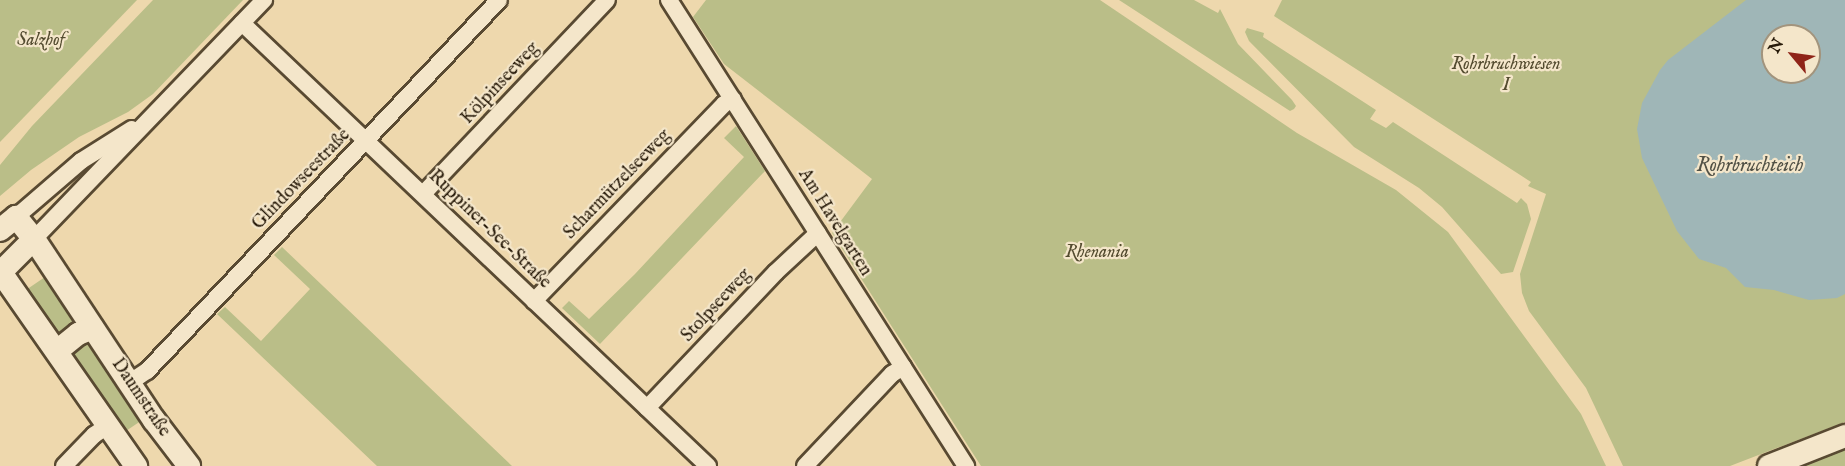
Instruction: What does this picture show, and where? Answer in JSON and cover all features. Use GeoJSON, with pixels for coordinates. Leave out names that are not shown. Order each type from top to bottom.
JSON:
{"type":"FeatureCollection","features":[{"type":"Feature","properties":{"kind":"main road","name":"Daumstraße"},"geometry":{"type":"LineString","coordinates":[[8,224],[34,239],[129,383],[189,466]]}},
{"type":"Feature","properties":{"kind":"main road"},"geometry":{"type":"LineString","coordinates":[[34,239],[0,272],[136,466]]}},
{"type":"Feature","properties":{"kind":"main road"},"geometry":{"type":"LineString","coordinates":[[57,351],[78,334],[93,328]]}},
{"type":"Feature","properties":{"kind":"main road"},"geometry":{"type":"LineString","coordinates":[[1769,466],[1845,436]]}},
{"type":"Feature","properties":{"kind":"street"},"geometry":{"type":"LineString","coordinates":[[34,239],[264,0]]}},
{"type":"Feature","properties":{"kind":"street","name":"Glindowseestraße"},"geometry":{"type":"LineString","coordinates":[[129,383],[147,371],[499,0]]}},
{"type":"Feature","properties":{"kind":"street","name":"Kölpinseeweg"},"geometry":{"type":"LineString","coordinates":[[423,194],[607,0]]}},
{"type":"Feature","properties":{"kind":"street","name":"Am Havelgarten"},"geometry":{"type":"LineString","coordinates":[[669,0],[966,466]]}},
{"type":"Feature","properties":{"kind":"street","name":"Ruppiner-See-Straße"},"geometry":{"type":"LineString","coordinates":[[242,23],[708,466]]}},
{"type":"Feature","properties":{"kind":"street","name":"Scharmützelseeweg"},"geometry":{"type":"LineString","coordinates":[[534,301],[708,120],[733,99]]}},
{"type":"Feature","properties":{"kind":"street"},"geometry":{"type":"LineString","coordinates":[[8,224],[81,161],[154,115]]}},
{"type":"Feature","properties":{"kind":"street","name":"Stolpseeweg"},"geometry":{"type":"LineString","coordinates":[[647,408],[776,272],[818,233]]}},
{"type":"Feature","properties":{"kind":"street"},"geometry":{"type":"LineString","coordinates":[[805,466],[892,374],[903,367]]}},
{"type":"Feature","properties":{"kind":"street"},"geometry":{"type":"LineString","coordinates":[[64,466],[94,435],[109,425]]}},
{"type":"Feature","properties":{"kind":"green space","name":"Salzhof"},"geometry":{"type":"Polygon","coordinates":[[[0,0],[137,0],[0,142],[0,0]]]}},
{"type":"Feature","properties":{"kind":"green space"},"geometry":{"type":"Polygon","coordinates":[[[153,0],[243,0],[153,94],[128,112],[79,137],[31,170],[0,196],[0,165],[32,126],[153,0]]]}},
{"type":"Feature","properties":{"kind":"green space","name":"Rhenania"},"geometry":{"type":"Polygon","coordinates":[[[706,0],[1100,0],[1297,133],[1396,190],[1448,232],[1581,414],[1606,466],[981,466],[832,233],[872,179],[724,64],[693,17],[706,0]]]}},
{"type":"Feature","properties":{"kind":"green space"},"geometry":{"type":"Polygon","coordinates":[[[1119,0],[1194,0],[1218,13],[1220,9],[1238,44],[1296,106],[1290,111],[1119,0]]]}},
{"type":"Feature","properties":{"kind":"green space","name":"Rohrbruchwiesen I"},"geometry":{"type":"Polygon","coordinates":[[[1282,0],[1845,0],[1845,422],[1730,466],[1623,466],[1586,388],[1529,311],[1522,293],[1520,274],[1546,194],[1528,186],[1531,182],[1274,16],[1282,0]]]}},
{"type":"Feature","properties":{"kind":"green space"},"geometry":{"type":"Polygon","coordinates":[[[1247,28],[1264,33],[1263,37],[1376,110],[1370,119],[1386,128],[1393,122],[1517,203],[1521,198],[1527,204],[1531,219],[1513,272],[1501,274],[1442,207],[1419,188],[1354,147],[1249,41],[1245,32],[1247,28]]]}},
{"type":"Feature","properties":{"kind":"green space"},"geometry":{"type":"Polygon","coordinates":[[[736,126],[765,171],[600,344],[562,308],[569,301],[589,319],[635,274],[744,157],[724,138],[736,126]]]}},
{"type":"Feature","properties":{"kind":"green space"},"geometry":{"type":"Polygon","coordinates":[[[282,247],[512,466],[377,466],[217,314],[225,307],[261,341],[310,289],[274,255],[282,247]]]}},
{"type":"Feature","properties":{"kind":"green space"},"geometry":{"type":"Polygon","coordinates":[[[48,275],[80,323],[57,339],[25,291],[48,275]]]}},
{"type":"Feature","properties":{"kind":"green space"},"geometry":{"type":"Polygon","coordinates":[[[91,340],[144,419],[123,433],[69,355],[91,340]]]}},
{"type":"Feature","properties":{"kind":"green space"},"geometry":{"type":"Polygon","coordinates":[[[1845,444],[1845,466],[1791,466],[1845,444]]]}},
{"type":"Feature","properties":{"kind":"water","name":"Rohrbruchteich"},"geometry":{"type":"Polygon","coordinates":[[[1746,0],[1845,0],[1845,294],[1837,298],[1809,300],[1774,290],[1745,287],[1726,268],[1699,259],[1677,231],[1642,158],[1637,129],[1642,103],[1668,60],[1746,0]]]}}]}
